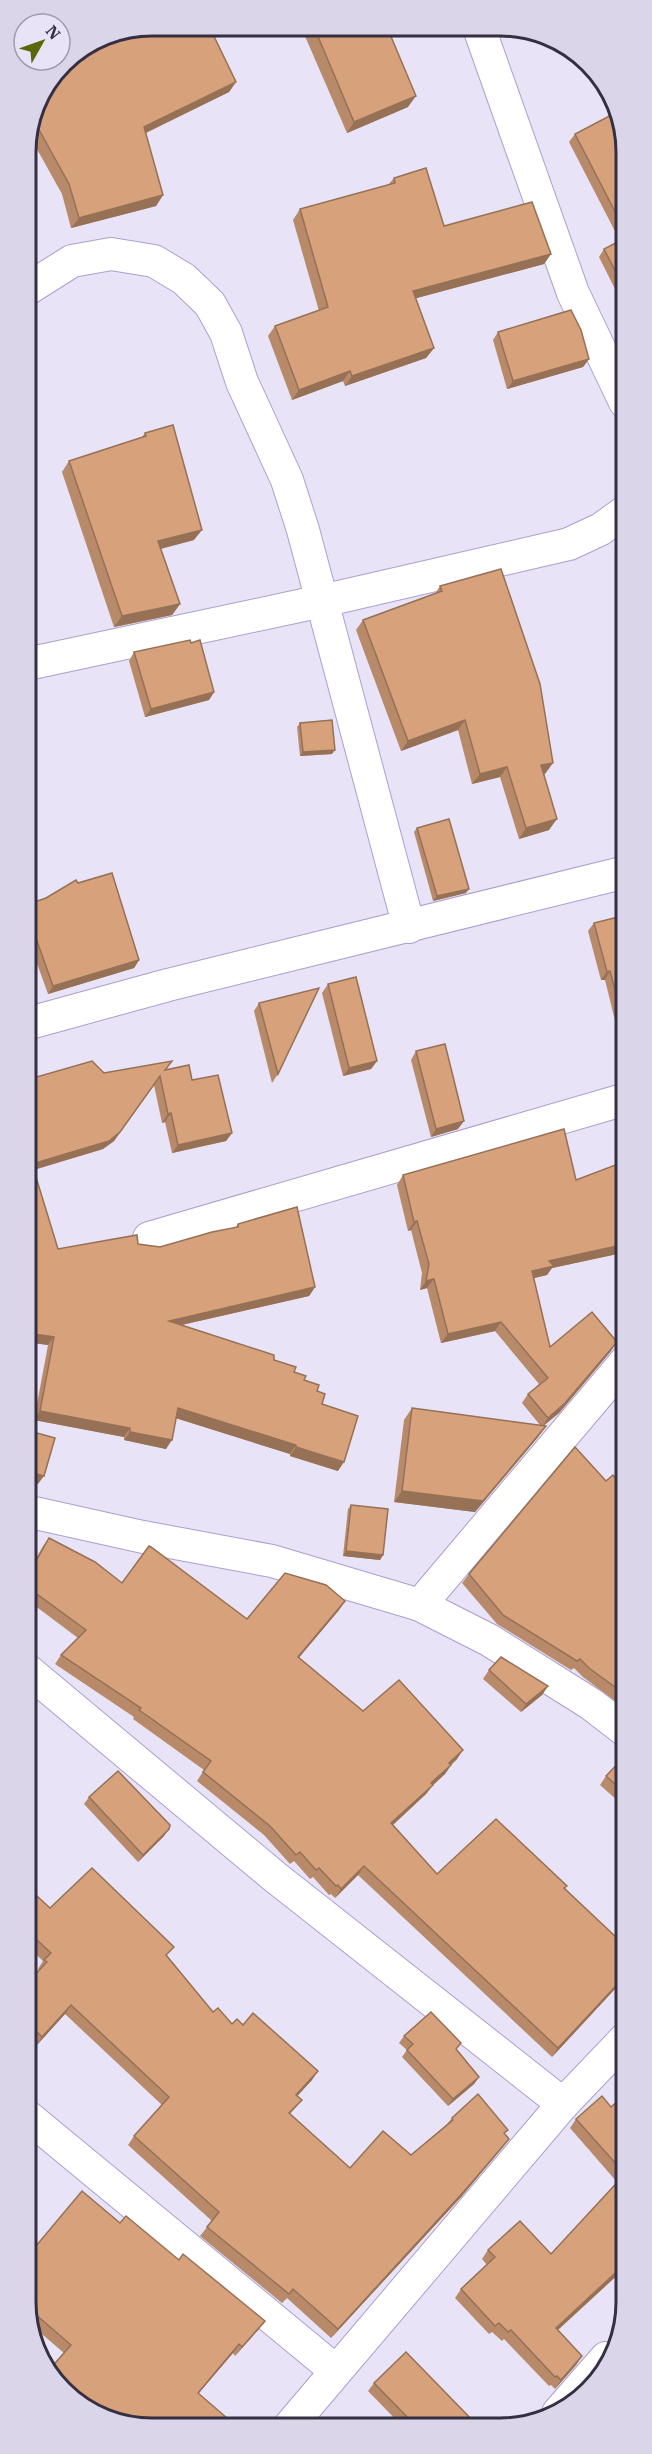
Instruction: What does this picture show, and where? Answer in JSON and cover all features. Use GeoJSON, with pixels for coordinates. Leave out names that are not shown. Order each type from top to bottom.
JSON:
{"type":"FeatureCollection","features":[{"type":"Feature","properties":{"kind":"street"},"geometry":{"type":"LineString","coordinates":[[482,36],[573,293],[616,381]]}},
{"type":"Feature","properties":{"kind":"street"},"geometry":{"type":"LineString","coordinates":[[36,284],[72,261],[111,254],[153,261],[184,279],[210,304],[226,333],[242,382],[287,480],[322,601],[409,927]]}},
{"type":"Feature","properties":{"kind":"street"},"geometry":{"type":"LineString","coordinates":[[36,662],[322,601],[569,544],[601,529],[616,519]]}},
{"type":"Feature","properties":{"kind":"street"},"geometry":{"type":"LineString","coordinates":[[36,1021],[168,985],[616,875]]}},
{"type":"Feature","properties":{"kind":"street"},"geometry":{"type":"LineString","coordinates":[[149,1238],[616,1102]]}},
{"type":"Feature","properties":{"kind":"street"},"geometry":{"type":"LineString","coordinates":[[420,1605],[616,1373]]}},
{"type":"Feature","properties":{"kind":"street"},"geometry":{"type":"LineString","coordinates":[[36,1513],[143,1537],[272,1561],[420,1605],[489,1640],[591,1704],[616,1723]]}},
{"type":"Feature","properties":{"kind":"street"},"geometry":{"type":"LineString","coordinates":[[36,1677],[275,1877],[563,2104]]}},
{"type":"Feature","properties":{"kind":"street"},"geometry":{"type":"LineString","coordinates":[[297,2418],[563,2104],[616,2048]]}},
{"type":"Feature","properties":{"kind":"street"},"geometry":{"type":"LineString","coordinates":[[36,2123],[336,2372]]}},
{"type":"Feature","properties":{"kind":"building"},"geometry":{"type":"Polygon","coordinates":[[[144,36],[214,36],[236,82],[144,127],[163,195],[79,218],[69,184],[38,128],[48,101],[60,81],[88,56],[115,42],[144,36]]]}},
{"type":"Feature","properties":{"kind":"building"},"geometry":{"type":"Polygon","coordinates":[[[318,36],[391,36],[416,96],[354,122],[318,36]]]}},
{"type":"Feature","properties":{"kind":"building"},"geometry":{"type":"Polygon","coordinates":[[[610,116],[616,152],[616,214],[575,134],[610,116]]]}},
{"type":"Feature","properties":{"kind":"building"},"geometry":{"type":"Polygon","coordinates":[[[426,168],[444,226],[532,202],[551,254],[413,291],[434,348],[352,376],[350,371],[299,390],[275,326],[328,307],[300,209],[395,183],[394,178],[426,168]]]}},
{"type":"Feature","properties":{"kind":"building"},"geometry":{"type":"Polygon","coordinates":[[[616,243],[616,272],[604,249],[616,243]]]}},
{"type":"Feature","properties":{"kind":"building"},"geometry":{"type":"Polygon","coordinates":[[[571,310],[581,330],[589,359],[513,381],[498,332],[571,310]]]}},
{"type":"Feature","properties":{"kind":"building"},"geometry":{"type":"Polygon","coordinates":[[[173,425],[202,530],[158,541],[180,604],[122,616],[69,461],[173,425]]]}},
{"type":"Feature","properties":{"kind":"building"},"geometry":{"type":"Polygon","coordinates":[[[501,569],[540,684],[553,763],[541,765],[557,819],[526,828],[507,767],[480,774],[465,720],[408,741],[363,620],[442,591],[440,586],[501,569]]]}},
{"type":"Feature","properties":{"kind":"building"},"geometry":{"type":"Polygon","coordinates":[[[190,640],[191,643],[200,640],[214,692],[151,709],[134,652],[190,640]]]}},
{"type":"Feature","properties":{"kind":"building"},"geometry":{"type":"Polygon","coordinates":[[[332,720],[335,750],[303,752],[300,723],[332,720]]]}},
{"type":"Feature","properties":{"kind":"building"},"geometry":{"type":"Polygon","coordinates":[[[449,819],[469,889],[437,896],[417,828],[449,819]]]}},
{"type":"Feature","properties":{"kind":"building"},"geometry":{"type":"Polygon","coordinates":[[[112,873],[139,960],[53,986],[36,938],[36,902],[76,880],[78,883],[112,873]]]}},
{"type":"Feature","properties":{"kind":"building"},"geometry":{"type":"Polygon","coordinates":[[[616,918],[616,994],[610,971],[607,972],[594,923],[616,918]]]}},
{"type":"Feature","properties":{"kind":"building"},"geometry":{"type":"Polygon","coordinates":[[[356,977],[377,1061],[349,1068],[328,984],[356,977]]]}},
{"type":"Feature","properties":{"kind":"building"},"geometry":{"type":"Polygon","coordinates":[[[319,988],[278,1074],[259,1003],[319,988]]]}},
{"type":"Feature","properties":{"kind":"building"},"geometry":{"type":"Polygon","coordinates":[[[445,1044],[464,1121],[436,1129],[416,1051],[445,1044]]]}},
{"type":"Feature","properties":{"kind":"building"},"geometry":{"type":"Polygon","coordinates":[[[92,1061],[104,1073],[172,1061],[165,1070],[189,1065],[192,1080],[218,1075],[232,1133],[178,1145],[171,1113],[168,1114],[160,1076],[120,1132],[109,1141],[36,1163],[36,1077],[92,1061]]]}},
{"type":"Feature","properties":{"kind":"building"},"geometry":{"type":"Polygon","coordinates":[[[564,1129],[576,1180],[616,1165],[616,1246],[549,1261],[554,1266],[532,1271],[550,1347],[592,1312],[616,1341],[565,1403],[548,1418],[528,1394],[548,1378],[501,1322],[448,1334],[434,1279],[426,1281],[429,1264],[417,1221],[414,1222],[403,1175],[564,1129]]]}},
{"type":"Feature","properties":{"kind":"building"},"geometry":{"type":"Polygon","coordinates":[[[36,1177],[58,1249],[137,1235],[138,1244],[160,1247],[238,1227],[238,1224],[297,1207],[315,1287],[169,1321],[274,1355],[274,1360],[296,1367],[294,1372],[306,1376],[304,1380],[319,1385],[317,1391],[325,1394],[322,1404],[358,1416],[344,1462],[178,1408],[172,1440],[130,1432],[130,1428],[40,1411],[54,1337],[36,1334],[36,1177]]]}},
{"type":"Feature","properties":{"kind":"building"},"geometry":{"type":"Polygon","coordinates":[[[412,1408],[546,1426],[483,1501],[402,1491],[412,1408]]]}},
{"type":"Feature","properties":{"kind":"building"},"geometry":{"type":"Polygon","coordinates":[[[36,1433],[55,1438],[44,1476],[36,1474],[36,1433]]]}},
{"type":"Feature","properties":{"kind":"building"},"geometry":{"type":"Polygon","coordinates":[[[575,1447],[606,1481],[613,1475],[616,1478],[616,1688],[580,1659],[577,1661],[503,1615],[469,1574],[575,1447]]]}},
{"type":"Feature","properties":{"kind":"building"},"geometry":{"type":"Polygon","coordinates":[[[351,1505],[388,1509],[383,1555],[346,1551],[351,1505]]]}},
{"type":"Feature","properties":{"kind":"building"},"geometry":{"type":"Polygon","coordinates":[[[49,1538],[95,1562],[122,1583],[149,1546],[247,1619],[285,1573],[326,1585],[345,1601],[298,1657],[363,1711],[399,1680],[463,1750],[449,1763],[451,1765],[431,1783],[433,1785],[391,1823],[437,1874],[496,1819],[567,1886],[564,1888],[616,1937],[616,1986],[558,2048],[364,1866],[341,1889],[338,1885],[336,1886],[319,1868],[316,1870],[300,1852],[296,1855],[270,1826],[203,1772],[211,1761],[139,1710],[141,1708],[61,1655],[86,1630],[36,1593],[36,1561],[49,1538]]]}},
{"type":"Feature","properties":{"kind":"building"},"geometry":{"type":"Polygon","coordinates":[[[501,1657],[548,1686],[526,1704],[489,1670],[501,1657]]]}},
{"type":"Feature","properties":{"kind":"building"},"geometry":{"type":"Polygon","coordinates":[[[616,1766],[616,1785],[606,1776],[616,1766]]]}},
{"type":"Feature","properties":{"kind":"building"},"geometry":{"type":"Polygon","coordinates":[[[118,1771],[170,1825],[169,1829],[143,1855],[89,1797],[118,1771]]]}},
{"type":"Feature","properties":{"kind":"building"},"geometry":{"type":"Polygon","coordinates":[[[92,1868],[174,1947],[166,1955],[213,2012],[218,2008],[232,2024],[237,2019],[243,2025],[253,2013],[318,2071],[296,2095],[302,2100],[289,2113],[350,2168],[383,2131],[411,2155],[453,2120],[452,2118],[478,2094],[508,2130],[504,2133],[509,2139],[338,2329],[293,2289],[289,2294],[207,2227],[219,2212],[134,2136],[169,2097],[71,2005],[42,2037],[36,2031],[36,1974],[47,1962],[44,1960],[51,1953],[36,1939],[36,1895],[50,1908],[92,1868]]]}},
{"type":"Feature","properties":{"kind":"building"},"geometry":{"type":"Polygon","coordinates":[[[431,2012],[461,2043],[456,2049],[479,2077],[453,2099],[407,2050],[413,2044],[404,2036],[431,2012]]]}},
{"type":"Feature","properties":{"kind":"building"},"geometry":{"type":"Polygon","coordinates":[[[602,2096],[611,2107],[616,2103],[616,2164],[576,2119],[602,2096]]]}},
{"type":"Feature","properties":{"kind":"building"},"geometry":{"type":"Polygon","coordinates":[[[616,2184],[616,2272],[556,2328],[582,2356],[561,2380],[555,2377],[511,2330],[508,2332],[499,2323],[495,2326],[461,2289],[495,2257],[488,2250],[520,2221],[551,2254],[616,2184]]]}},
{"type":"Feature","properties":{"kind":"building"},"geometry":{"type":"Polygon","coordinates":[[[82,2191],[120,2223],[126,2216],[179,2260],[183,2254],[265,2321],[242,2347],[239,2344],[198,2393],[227,2418],[129,2416],[94,2402],[76,2389],[54,2364],[71,2345],[37,2316],[36,2246],[82,2191]]]}},
{"type":"Feature","properties":{"kind":"building"},"geometry":{"type":"Polygon","coordinates":[[[406,2352],[470,2418],[408,2418],[374,2383],[406,2352]]]}}]}
